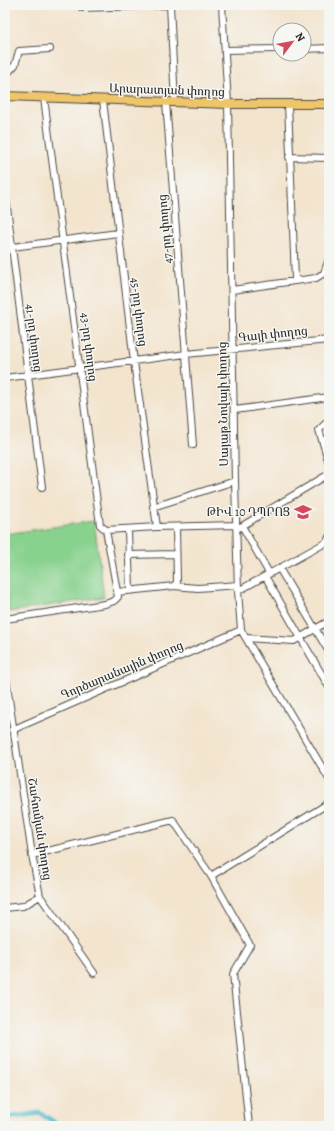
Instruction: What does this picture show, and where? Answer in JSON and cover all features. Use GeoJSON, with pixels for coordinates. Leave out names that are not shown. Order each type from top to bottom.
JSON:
{"type":"FeatureCollection","features":[{"type":"Feature","properties":{"kind":"main road","name":"Արարատյան փողոց"},"geometry":{"type":"LineString","coordinates":[[5,96],[228,104],[329,104]]}},
{"type":"Feature","properties":{"kind":"street"},"geometry":{"type":"LineString","coordinates":[[79,5],[82,8],[170,5],[174,102]]}},
{"type":"Feature","properties":{"kind":"street","name":"Սայաթ Նովայի փողոց"},"geometry":{"type":"LineString","coordinates":[[222,5],[228,104],[234,349],[235,481],[238,527],[238,588],[241,630],[329,779]]}},
{"type":"Feature","properties":{"kind":"street"},"geometry":{"type":"LineString","coordinates":[[312,48],[329,48]]}},
{"type":"Feature","properties":{"kind":"street"},"geometry":{"type":"LineString","coordinates":[[5,76],[15,65],[19,51],[50,49]]}},
{"type":"Feature","properties":{"kind":"street"},"geometry":{"type":"LineString","coordinates":[[225,50],[272,49]]}},
{"type":"Feature","properties":{"kind":"street","name":"43-րդ փողոց"},"geometry":{"type":"LineString","coordinates":[[44,98],[64,240],[100,525],[106,530],[118,594]]}},
{"type":"Feature","properties":{"kind":"street","name":"45-րդ փողոց"},"geometry":{"type":"LineString","coordinates":[[103,100],[134,362],[153,507],[157,527]]}},
{"type":"Feature","properties":{"kind":"street","name":"47-րդ փողոց"},"geometry":{"type":"LineString","coordinates":[[166,102],[193,445]]}},
{"type":"Feature","properties":{"kind":"street"},"geometry":{"type":"LineString","coordinates":[[288,104],[295,279]]}},
{"type":"Feature","properties":{"kind":"street"},"geometry":{"type":"LineString","coordinates":[[289,158],[329,158]]}},
{"type":"Feature","properties":{"kind":"street","name":"41-րդ փողոց"},"geometry":{"type":"LineString","coordinates":[[5,191],[8,248],[28,375],[42,487]]}},
{"type":"Feature","properties":{"kind":"street"},"geometry":{"type":"LineString","coordinates":[[8,248],[118,233]]}},
{"type":"Feature","properties":{"kind":"street"},"geometry":{"type":"LineString","coordinates":[[232,290],[321,276],[324,273],[329,260]]}},
{"type":"Feature","properties":{"kind":"street","name":"Գայի փողոց"},"geometry":{"type":"LineString","coordinates":[[5,378],[186,354],[329,340]]}},
{"type":"Feature","properties":{"kind":"street"},"geometry":{"type":"LineString","coordinates":[[235,410],[329,397]]}},
{"type":"Feature","properties":{"kind":"street"},"geometry":{"type":"LineString","coordinates":[[329,420],[319,430],[329,464]]}},
{"type":"Feature","properties":{"kind":"street"},"geometry":{"type":"LineString","coordinates":[[106,530],[128,530],[157,527],[238,527],[329,474]]}},
{"type":"Feature","properties":{"kind":"street"},"geometry":{"type":"LineString","coordinates":[[153,507],[235,481]]}},
{"type":"Feature","properties":{"kind":"street"},"geometry":{"type":"LineString","coordinates":[[174,586],[177,582],[176,527]]}},
{"type":"Feature","properties":{"kind":"street"},"geometry":{"type":"LineString","coordinates":[[238,527],[267,574],[300,638],[329,687]]}},
{"type":"Feature","properties":{"kind":"street"},"geometry":{"type":"LineString","coordinates":[[128,530],[130,590]]}},
{"type":"Feature","properties":{"kind":"street"},"geometry":{"type":"LineString","coordinates":[[5,619],[105,604],[114,601],[118,594],[130,590],[174,586],[198,588],[238,588],[327,542],[329,538]]}},
{"type":"Feature","properties":{"kind":"street"},"geometry":{"type":"LineString","coordinates":[[128,555],[176,554]]}},
{"type":"Feature","properties":{"kind":"street"},"geometry":{"type":"LineString","coordinates":[[279,568],[329,652]]}},
{"type":"Feature","properties":{"kind":"street"},"geometry":{"type":"LineString","coordinates":[[246,638],[285,642],[294,641],[329,621]]}},
{"type":"Feature","properties":{"kind":"street","name":"Գործարանային փողոց"},"geometry":{"type":"LineString","coordinates":[[12,730],[241,630]]}},
{"type":"Feature","properties":{"kind":"street","name":"Շահումյան փողոց"},"geometry":{"type":"LineString","coordinates":[[5,672],[12,730],[40,896],[94,973]]}},
{"type":"Feature","properties":{"kind":"street"},"geometry":{"type":"LineString","coordinates":[[210,876],[329,803]]}},
{"type":"Feature","properties":{"kind":"street"},"geometry":{"type":"LineString","coordinates":[[32,855],[173,820],[210,876],[250,945],[233,974],[249,1126]]}},
{"type":"Feature","properties":{"kind":"street"},"geometry":{"type":"LineString","coordinates":[[5,908],[23,906],[40,896]]}},
{"type":"Feature","properties":{"kind":"green space"},"geometry":{"type":"Polygon","coordinates":[[[94,521],[104,597],[9,612],[5,581],[5,534],[94,521]]]}},
{"type":"Feature","properties":{"kind":"waterway"},"geometry":{"type":"LineString","coordinates":[[5,1118],[40,1113],[54,1122],[56,1126]]}},
{"type":"Feature","properties":{"kind":"place","name":"ԹԻՎ 10 ԴՊՐՈՑ"},"geometry":{"type":"Point","coordinates":[303,512]}}]}
